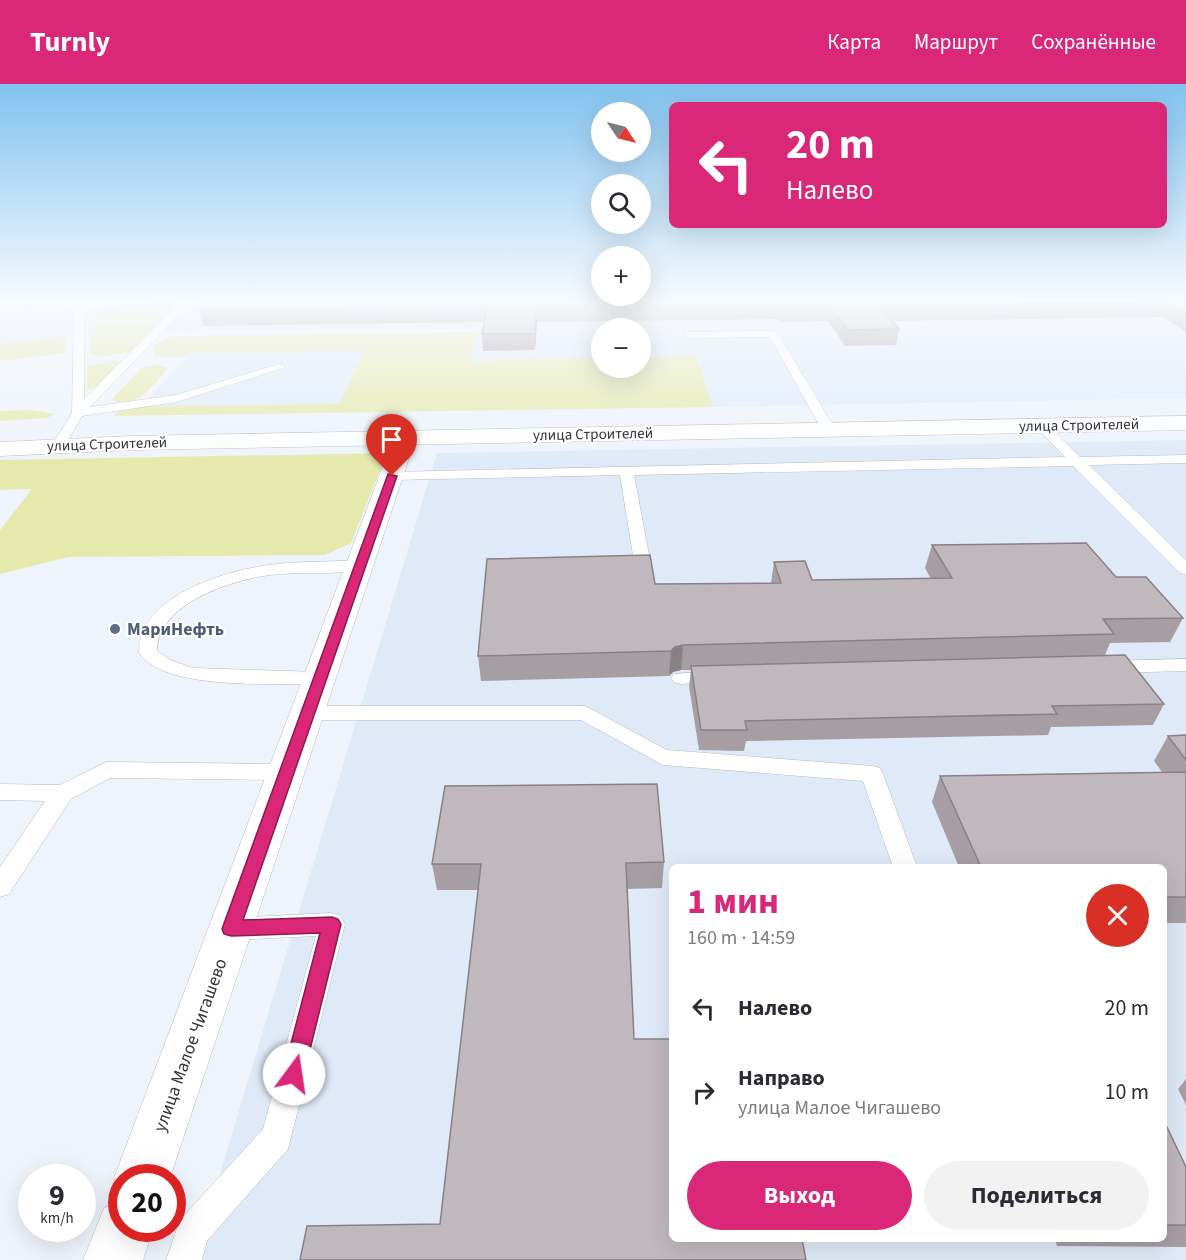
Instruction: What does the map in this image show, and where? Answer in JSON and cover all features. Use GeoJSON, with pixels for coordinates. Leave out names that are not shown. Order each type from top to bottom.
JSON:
{"type":"FeatureCollection","features":[{"type":"Feature","properties":{"kind":"main road","name":"улица Строителей"},"geometry":{"type":"LineString","coordinates":[[0,449],[405,437],[1186,423]]}},
{"type":"Feature","properties":{"kind":"main road","name":"улица Малое Чигашево"},"geometry":{"type":"LineString","coordinates":[[147,1164],[405,437]]}},
{"type":"Feature","properties":{"kind":"main road"},"geometry":{"type":"LineString","coordinates":[[113,1260],[119,1242]]}},
{"type":"Feature","properties":{"kind":"lane"},"geometry":{"type":"LineString","coordinates":[[78,413],[79,354]]}},
{"type":"Feature","properties":{"kind":"lane"},"geometry":{"type":"LineString","coordinates":[[58,446],[78,413],[136,354]]}},
{"type":"Feature","properties":{"kind":"lane"},"geometry":{"type":"LineString","coordinates":[[785,354],[829,430]]}},
{"type":"Feature","properties":{"kind":"lane"},"geometry":{"type":"LineString","coordinates":[[78,413],[177,398],[280,367]]}},
{"type":"Feature","properties":{"kind":"lane"},"geometry":{"type":"LineString","coordinates":[[1041,426],[1186,569]]}},
{"type":"Feature","properties":{"kind":"lane"},"geometry":{"type":"LineString","coordinates":[[392,476],[1186,459]]}},
{"type":"Feature","properties":{"kind":"lane"},"geometry":{"type":"LineString","coordinates":[[626,471],[640,555]]}},
{"type":"Feature","properties":{"kind":"lane"},"geometry":{"type":"LineString","coordinates":[[360,566],[270,570],[238,576],[174,604],[148,639],[148,653],[163,664],[191,674],[313,696],[585,713],[663,757],[872,774],[904,864]]}},
{"type":"Feature","properties":{"kind":"lane"},"geometry":{"type":"LineString","coordinates":[[1092,668],[1186,665]]}},
{"type":"Feature","properties":{"kind":"lane"},"geometry":{"type":"LineString","coordinates":[[681,678],[728,677]]}},
{"type":"Feature","properties":{"kind":"lane"},"geometry":{"type":"LineString","coordinates":[[0,887],[63,793],[106,770],[287,772]]}},
{"type":"Feature","properties":{"kind":"lane"},"geometry":{"type":"LineString","coordinates":[[0,792],[63,793]]}},
{"type":"Feature","properties":{"kind":"lane"},"geometry":{"type":"LineString","coordinates":[[184,1260],[192,1232],[277,1138],[332,924],[231,929]]}},
{"type":"Feature","properties":{"kind":"shaded area"},"geometry":{"type":"Polygon","coordinates":[[[189,354],[363,354],[339,404],[142,406],[189,354]]]}},
{"type":"Feature","properties":{"kind":"shaded area"},"geometry":{"type":"Polygon","coordinates":[[[472,354],[591,354],[591,357],[471,361],[472,354]]]}},
{"type":"Feature","properties":{"kind":"shaded area"},"geometry":{"type":"Polygon","coordinates":[[[651,354],[1186,354],[1186,398],[713,407],[696,356],[651,357],[651,354]]]}},
{"type":"Feature","properties":{"kind":"shaded area"},"geometry":{"type":"Polygon","coordinates":[[[1186,440],[1186,1260],[194,1260],[437,453],[1186,440]]]}},
{"type":"Feature","properties":{"kind":"green space"},"geometry":{"type":"Polygon","coordinates":[[[0,354],[58,354],[0,361],[0,354]]]}},
{"type":"Feature","properties":{"kind":"green space"},"geometry":{"type":"Polygon","coordinates":[[[91,354],[121,354],[99,357],[91,354]]]}},
{"type":"Feature","properties":{"kind":"green space"},"geometry":{"type":"Polygon","coordinates":[[[155,354],[189,354],[186,357],[155,357],[155,354]]]}},
{"type":"Feature","properties":{"kind":"green space"},"geometry":{"type":"Polygon","coordinates":[[[364,354],[472,354],[471,361],[591,357],[591,378],[651,378],[651,357],[696,356],[713,407],[113,416],[120,410],[142,406],[339,404],[364,354]]]}},
{"type":"Feature","properties":{"kind":"green space"},"geometry":{"type":"Polygon","coordinates":[[[114,361],[121,362],[97,389],[87,390],[87,366],[114,361]]]}},
{"type":"Feature","properties":{"kind":"green space"},"geometry":{"type":"Polygon","coordinates":[[[158,365],[168,368],[144,394],[129,402],[112,399],[142,367],[158,365]]]}},
{"type":"Feature","properties":{"kind":"green space"},"geometry":{"type":"Polygon","coordinates":[[[30,410],[55,414],[47,418],[0,421],[0,411],[30,410]]]}},
{"type":"Feature","properties":{"kind":"green space"},"geometry":{"type":"Polygon","coordinates":[[[387,453],[351,543],[325,555],[68,557],[0,574],[0,530],[32,489],[0,490],[0,460],[387,453]]]}},
{"type":"Feature","properties":{"kind":"building"},"geometry":{"type":"Polygon","coordinates":[[[1086,543],[1116,577],[1146,577],[1183,618],[1103,619],[1114,634],[683,645],[671,651],[478,656],[487,559],[650,555],[655,584],[781,583],[774,562],[805,561],[812,580],[952,578],[932,545],[1086,543]]]}},
{"type":"Feature","properties":{"kind":"building"},"geometry":{"type":"Polygon","coordinates":[[[1125,655],[1164,704],[1052,706],[1057,714],[745,721],[747,730],[701,730],[691,666],[1125,655]]]}},
{"type":"Feature","properties":{"kind":"building"},"geometry":{"type":"Polygon","coordinates":[[[1186,735],[1186,760],[1168,736],[1186,735]]]}},
{"type":"Feature","properties":{"kind":"building"},"geometry":{"type":"Polygon","coordinates":[[[1186,772],[1186,897],[1167,897],[1167,864],[980,864],[940,776],[1186,772]]]}},
{"type":"Feature","properties":{"kind":"building"},"geometry":{"type":"Polygon","coordinates":[[[657,784],[664,862],[626,863],[634,1039],[669,1039],[669,1242],[803,1242],[806,1260],[300,1260],[307,1226],[440,1224],[481,864],[432,864],[445,786],[657,784]]]}},
{"type":"Feature","properties":{"kind":"building"},"geometry":{"type":"Polygon","coordinates":[[[1167,1127],[1186,1167],[1186,1225],[1167,1225],[1167,1127]]]}},
{"type":"Feature","properties":{"kind":"place","name":"МариНефть"},"geometry":{"type":"Point","coordinates":[115,629]}},
{"type":"Feature","properties":{"kind":"route"},"geometry":{"type":"LineString","coordinates":[[294,1074],[332,924],[231,929],[392,476]]}}]}
